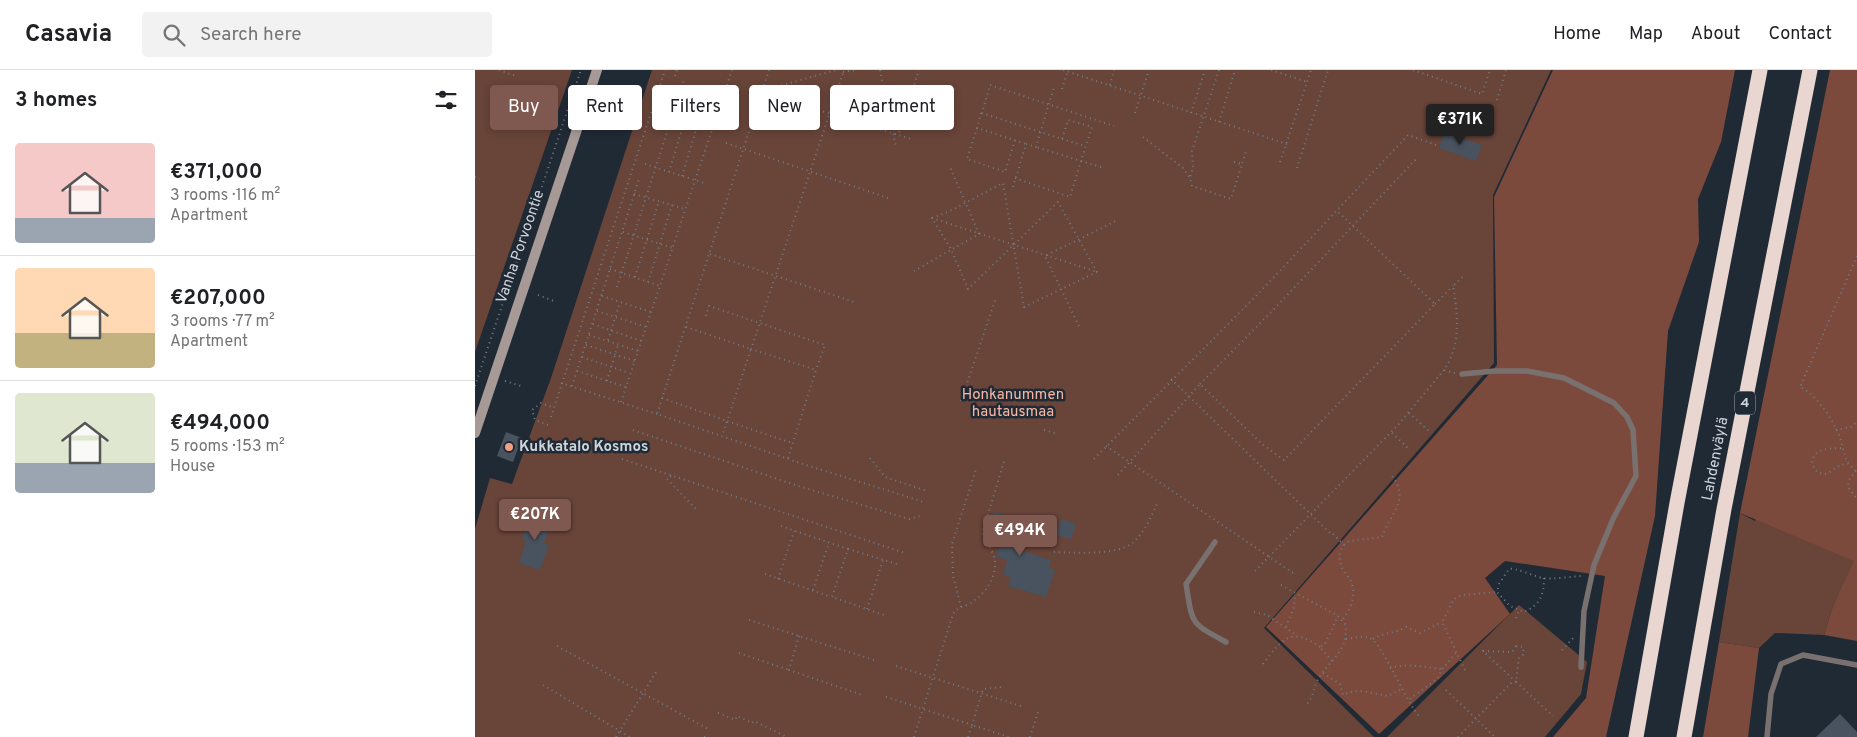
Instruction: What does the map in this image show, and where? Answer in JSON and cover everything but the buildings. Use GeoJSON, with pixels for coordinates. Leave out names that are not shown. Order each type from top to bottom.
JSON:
{"type":"FeatureCollection","features":[{"type":"Feature","properties":{"kind":"highway","name":"Lahdenväylä"},"geometry":{"type":"LineString","coordinates":[[1635,737],[1677,503],[1760,70]]}},
{"type":"Feature","properties":{"kind":"highway","name":"Lahdenväylä"},"geometry":{"type":"LineString","coordinates":[[1684,737],[1724,509],[1811,70]]}},
{"type":"Feature","properties":{"kind":"main road","name":"Vanha Porvoontie"},"geometry":{"type":"LineString","coordinates":[[475,433],[597,70]]}},
{"type":"Feature","properties":{"kind":"lane"},"geometry":{"type":"LineString","coordinates":[[1462,374],[1527,371],[1564,378],[1613,403],[1627,417],[1633,430],[1636,446],[1636,476],[1613,519],[1595,566],[1584,611],[1581,667]]}},
{"type":"Feature","properties":{"kind":"lane"},"geometry":{"type":"LineString","coordinates":[[1215,542],[1186,584],[1193,620],[1201,628],[1226,642]]}},
{"type":"Feature","properties":{"kind":"lane"},"geometry":{"type":"LineString","coordinates":[[1767,737],[1771,694],[1781,664],[1803,655],[1857,665]]}},
{"type":"Feature","properties":{"kind":"path"},"geometry":{"type":"LineString","coordinates":[[499,70],[516,76]]}},
{"type":"Feature","properties":{"kind":"path"},"geometry":{"type":"LineString","coordinates":[[475,386],[581,70]]}},
{"type":"Feature","properties":{"kind":"path"},"geometry":{"type":"LineString","coordinates":[[551,417],[665,70]]}},
{"type":"Feature","properties":{"kind":"path"},"geometry":{"type":"LineString","coordinates":[[675,76],[677,70]]}},
{"type":"Feature","properties":{"kind":"path"},"geometry":{"type":"LineString","coordinates":[[727,85],[732,70]]}},
{"type":"Feature","properties":{"kind":"path"},"geometry":{"type":"LineString","coordinates":[[764,85],[769,70]]}},
{"type":"Feature","properties":{"kind":"path"},"geometry":{"type":"LineString","coordinates":[[785,85],[836,70]]}},
{"type":"Feature","properties":{"kind":"path"},"geometry":{"type":"LineString","coordinates":[[839,85],[843,71],[855,70]]}},
{"type":"Feature","properties":{"kind":"path"},"geometry":{"type":"LineString","coordinates":[[880,70],[896,147]]}},
{"type":"Feature","properties":{"kind":"path"},"geometry":{"type":"LineString","coordinates":[[893,133],[899,132],[919,70]]}},
{"type":"Feature","properties":{"kind":"path"},"geometry":{"type":"LineString","coordinates":[[1063,70],[1287,144]]}},
{"type":"Feature","properties":{"kind":"path"},"geometry":{"type":"LineString","coordinates":[[1109,85],[1114,70]]}},
{"type":"Feature","properties":{"kind":"path"},"geometry":{"type":"LineString","coordinates":[[1135,113],[1149,70]]}},
{"type":"Feature","properties":{"kind":"path"},"geometry":{"type":"LineString","coordinates":[[1191,113],[1205,70]]}},
{"type":"Feature","properties":{"kind":"path"},"geometry":{"type":"LineString","coordinates":[[1219,70],[1192,151],[1190,178],[1192,186],[1231,199],[1246,151]]}},
{"type":"Feature","properties":{"kind":"path"},"geometry":{"type":"LineString","coordinates":[[1219,122],[1235,70]]}},
{"type":"Feature","properties":{"kind":"path"},"geometry":{"type":"LineString","coordinates":[[1271,70],[1307,82]]}},
{"type":"Feature","properties":{"kind":"path"},"geometry":{"type":"LineString","coordinates":[[1280,162],[1311,70]]}},
{"type":"Feature","properties":{"kind":"path"},"geometry":{"type":"LineString","coordinates":[[1297,168],[1328,70]]}},
{"type":"Feature","properties":{"kind":"path"},"geometry":{"type":"LineString","coordinates":[[1413,70],[1482,94],[1489,70]]}},
{"type":"Feature","properties":{"kind":"path"},"geometry":{"type":"LineString","coordinates":[[1497,100],[1506,70]]}},
{"type":"Feature","properties":{"kind":"path"},"geometry":{"type":"LineString","coordinates":[[1062,89],[1068,71]]}},
{"type":"Feature","properties":{"kind":"path"},"geometry":{"type":"LineString","coordinates":[[682,85],[684,80]]}},
{"type":"Feature","properties":{"kind":"path"},"geometry":{"type":"LineString","coordinates":[[1015,140],[1005,172],[967,159],[990,85],[1115,126]]}},
{"type":"Feature","properties":{"kind":"path"},"geometry":{"type":"LineString","coordinates":[[1036,147],[1055,87]]}},
{"type":"Feature","properties":{"kind":"path"},"geometry":{"type":"LineString","coordinates":[[722,436],[830,113],[820,110]]}},
{"type":"Feature","properties":{"kind":"path"},"geometry":{"type":"LineString","coordinates":[[981,113],[1085,146]]}},
{"type":"Feature","properties":{"kind":"path"},"geometry":{"type":"LineString","coordinates":[[1015,178],[1070,197],[1091,127],[1068,120],[1062,139]]}},
{"type":"Feature","properties":{"kind":"path"},"geometry":{"type":"LineString","coordinates":[[977,128],[1101,167]]}},
{"type":"Feature","properties":{"kind":"path"},"geometry":{"type":"LineString","coordinates":[[617,287],[668,130]]}},
{"type":"Feature","properties":{"kind":"path"},"geometry":{"type":"LineString","coordinates":[[669,172],[682,130]]}},
{"type":"Feature","properties":{"kind":"path"},"geometry":{"type":"LineString","coordinates":[[682,176],[696,130]]}},
{"type":"Feature","properties":{"kind":"path"},"geometry":{"type":"LineString","coordinates":[[621,402],[712,130]]}},
{"type":"Feature","properties":{"kind":"path"},"geometry":{"type":"LineString","coordinates":[[657,414],[750,130]]}},
{"type":"Feature","properties":{"kind":"path"},"geometry":{"type":"LineString","coordinates":[[884,130],[911,139]]}},
{"type":"Feature","properties":{"kind":"path"},"geometry":{"type":"LineString","coordinates":[[1094,459],[1171,378],[1259,293],[1408,135],[1439,146]]}},
{"type":"Feature","properties":{"kind":"path"},"geometry":{"type":"LineString","coordinates":[[1143,137],[1183,168],[1190,178]]}},
{"type":"Feature","properties":{"kind":"path"},"geometry":{"type":"LineString","coordinates":[[726,143],[891,200]]}},
{"type":"Feature","properties":{"kind":"path"},"geometry":{"type":"LineString","coordinates":[[1013,187],[1026,144]]}},
{"type":"Feature","properties":{"kind":"path"},"geometry":{"type":"LineString","coordinates":[[1118,475],[1188,396],[1275,308],[1418,156]]}},
{"type":"Feature","properties":{"kind":"path"},"geometry":{"type":"LineString","coordinates":[[1234,162],[1242,164]]}},
{"type":"Feature","properties":{"kind":"path"},"geometry":{"type":"LineString","coordinates":[[645,164],[704,183]]}},
{"type":"Feature","properties":{"kind":"path"},"geometry":{"type":"LineString","coordinates":[[949,165],[979,234]]}},
{"type":"Feature","properties":{"kind":"path"},"geometry":{"type":"LineString","coordinates":[[475,177],[479,179]]}},
{"type":"Feature","properties":{"kind":"path"},"geometry":{"type":"LineString","coordinates":[[572,386],[639,179]]}},
{"type":"Feature","properties":{"kind":"path"},"geometry":{"type":"LineString","coordinates":[[932,218],[966,204],[1003,183],[1024,306],[1097,272]]}},
{"type":"Feature","properties":{"kind":"path"},"geometry":{"type":"LineString","coordinates":[[634,194],[685,210]]}},
{"type":"Feature","properties":{"kind":"path"},"geometry":{"type":"LineString","coordinates":[[635,277],[659,201]]}},
{"type":"Feature","properties":{"kind":"path"},"geometry":{"type":"LineString","coordinates":[[932,218],[951,249],[968,289],[1058,202],[1097,272]]}},
{"type":"Feature","properties":{"kind":"path"},"geometry":{"type":"LineString","coordinates":[[648,282],[672,205]]}},
{"type":"Feature","properties":{"kind":"path"},"geometry":{"type":"LineString","coordinates":[[1337,211],[1435,304]]}},
{"type":"Feature","properties":{"kind":"path"},"geometry":{"type":"LineString","coordinates":[[932,218],[1097,272]]}},
{"type":"Feature","properties":{"kind":"path"},"geometry":{"type":"LineString","coordinates":[[1045,256],[1116,221]]}},
{"type":"Feature","properties":{"kind":"path"},"geometry":{"type":"LineString","coordinates":[[623,232],[673,248]]}},
{"type":"Feature","properties":{"kind":"path"},"geometry":{"type":"LineString","coordinates":[[914,271],[979,234]]}},
{"type":"Feature","properties":{"kind":"path"},"geometry":{"type":"LineString","coordinates":[[710,254],[857,303]]}},
{"type":"Feature","properties":{"kind":"path"},"geometry":{"type":"LineString","coordinates":[[1045,256],[1079,326]]}},
{"type":"Feature","properties":{"kind":"path"},"geometry":{"type":"LineString","coordinates":[[1857,256],[1800,387],[1806,390],[1821,406],[1841,440],[1841,448],[1848,464],[1857,471],[1849,480],[1848,486],[1857,499]]}},
{"type":"Feature","properties":{"kind":"path"},"geometry":{"type":"LineString","coordinates":[[610,269],[660,286]]}},
{"type":"Feature","properties":{"kind":"path"},"geometry":{"type":"LineString","coordinates":[[1200,384],[1261,444],[1285,460],[1465,274]]}},
{"type":"Feature","properties":{"kind":"path"},"geometry":{"type":"LineString","coordinates":[[1255,571],[1392,432],[1445,370],[1451,360],[1455,344],[1457,322],[1453,286]]}},
{"type":"Feature","properties":{"kind":"path"},"geometry":{"type":"LineString","coordinates":[[538,295],[554,300]]}},
{"type":"Feature","properties":{"kind":"path"},"geometry":{"type":"LineString","coordinates":[[602,296],[651,312]]}},
{"type":"Feature","properties":{"kind":"path"},"geometry":{"type":"LineString","coordinates":[[961,401],[996,298]]}},
{"type":"Feature","properties":{"kind":"path"},"geometry":{"type":"LineString","coordinates":[[607,341],[621,302]]}},
{"type":"Feature","properties":{"kind":"path"},"geometry":{"type":"LineString","coordinates":[[706,316],[709,306],[825,344],[788,458]]}},
{"type":"Feature","properties":{"kind":"path"},"geometry":{"type":"LineString","coordinates":[[597,311],[646,327]]}},
{"type":"Feature","properties":{"kind":"path"},"geometry":{"type":"LineString","coordinates":[[593,324],[641,341]]}},
{"type":"Feature","properties":{"kind":"path"},"geometry":{"type":"LineString","coordinates":[[686,327],[816,370]]}},
{"type":"Feature","properties":{"kind":"path"},"geometry":{"type":"LineString","coordinates":[[589,335],[638,351]]}},
{"type":"Feature","properties":{"kind":"path"},"geometry":{"type":"LineString","coordinates":[[586,344],[635,361]]}},
{"type":"Feature","properties":{"kind":"path"},"geometry":{"type":"LineString","coordinates":[[607,381],[618,345]]}},
{"type":"Feature","properties":{"kind":"path"},"geometry":{"type":"LineString","coordinates":[[582,357],[631,373]]}},
{"type":"Feature","properties":{"kind":"path"},"geometry":{"type":"LineString","coordinates":[[1445,370],[1462,374]]}},
{"type":"Feature","properties":{"kind":"path"},"geometry":{"type":"LineString","coordinates":[[577,371],[626,387]]}},
{"type":"Feature","properties":{"kind":"path"},"geometry":{"type":"LineString","coordinates":[[1171,378],[1344,545]]}},
{"type":"Feature","properties":{"kind":"path"},"geometry":{"type":"LineString","coordinates":[[505,381],[524,387]]}},
{"type":"Feature","properties":{"kind":"path"},"geometry":{"type":"LineString","coordinates":[[561,382],[924,502]]}},
{"type":"Feature","properties":{"kind":"path"},"geometry":{"type":"LineString","coordinates":[[662,398],[792,443]]}},
{"type":"Feature","properties":{"kind":"path"},"geometry":{"type":"LineString","coordinates":[[548,425],[535,420],[532,410],[541,403],[553,407]]}},
{"type":"Feature","properties":{"kind":"path"},"geometry":{"type":"LineString","coordinates":[[1409,413],[1429,431]]}},
{"type":"Feature","properties":{"kind":"path"},"geometry":{"type":"LineString","coordinates":[[1836,430],[1851,427],[1857,422]]}},
{"type":"Feature","properties":{"kind":"path"},"geometry":{"type":"LineString","coordinates":[[633,430],[795,485],[909,519],[920,516]]}},
{"type":"Feature","properties":{"kind":"path"},"geometry":{"type":"LineString","coordinates":[[1044,430],[1058,434]]}},
{"type":"Feature","properties":{"kind":"path"},"geometry":{"type":"LineString","coordinates":[[1392,432],[1410,450]]}},
{"type":"Feature","properties":{"kind":"path"},"geometry":{"type":"LineString","coordinates":[[1106,446],[1293,573]]}},
{"type":"Feature","properties":{"kind":"path"},"geometry":{"type":"LineString","coordinates":[[1841,448],[1823,449],[1816,453],[1812,462],[1815,470],[1818,473],[1827,474],[1840,465],[1848,464]]}},
{"type":"Feature","properties":{"kind":"path"},"geometry":{"type":"LineString","coordinates":[[870,458],[885,477],[927,491]]}},
{"type":"Feature","properties":{"kind":"path"},"geometry":{"type":"LineString","coordinates":[[914,737],[953,614],[989,587],[994,569],[992,550],[983,537],[983,531],[1005,458]]}},
{"type":"Feature","properties":{"kind":"path"},"geometry":{"type":"LineString","coordinates":[[622,460],[905,552]]}},
{"type":"Feature","properties":{"kind":"path"},"geometry":{"type":"LineString","coordinates":[[961,607],[953,576],[952,544],[976,469]]}},
{"type":"Feature","properties":{"kind":"path"},"geometry":{"type":"LineString","coordinates":[[1343,620],[1351,608],[1353,586],[1341,567],[1339,551],[1349,541],[1382,536],[1398,503],[1398,484],[1390,474]]}},
{"type":"Feature","properties":{"kind":"path"},"geometry":{"type":"LineString","coordinates":[[671,476],[667,479],[698,511]]}},
{"type":"Feature","properties":{"kind":"path"},"geometry":{"type":"LineString","coordinates":[[1054,552],[1077,553],[1123,549],[1131,544],[1141,533],[1158,502]]}},
{"type":"Feature","properties":{"kind":"path"},"geometry":{"type":"LineString","coordinates":[[781,526],[900,565]]}},
{"type":"Feature","properties":{"kind":"path"},"geometry":{"type":"LineString","coordinates":[[779,578],[794,531]]}},
{"type":"Feature","properties":{"kind":"path"},"geometry":{"type":"LineString","coordinates":[[813,590],[829,543]]}},
{"type":"Feature","properties":{"kind":"path"},"geometry":{"type":"LineString","coordinates":[[832,597],[848,549]]}},
{"type":"Feature","properties":{"kind":"path"},"geometry":{"type":"LineString","coordinates":[[867,609],[883,560]]}},
{"type":"Feature","properties":{"kind":"path"},"geometry":{"type":"LineString","coordinates":[[1497,592],[1499,584],[1509,569],[1513,568],[1525,574],[1533,574],[1544,578],[1567,575],[1585,576]]}},
{"type":"Feature","properties":{"kind":"path"},"geometry":{"type":"LineString","coordinates":[[765,574],[884,615]]}},
{"type":"Feature","properties":{"kind":"path"},"geometry":{"type":"LineString","coordinates":[[1497,592],[1503,600],[1519,612],[1524,612],[1539,603],[1544,589],[1544,578]]}},
{"type":"Feature","properties":{"kind":"path"},"geometry":{"type":"LineString","coordinates":[[1281,585],[1343,620],[1346,639],[1316,682],[1314,697],[1306,704]]}},
{"type":"Feature","properties":{"kind":"path"},"geometry":{"type":"LineString","coordinates":[[1372,639],[1385,633],[1392,634],[1406,627],[1417,633],[1423,633],[1442,622],[1454,599],[1462,595],[1497,592]]}},
{"type":"Feature","properties":{"kind":"path"},"geometry":{"type":"LineString","coordinates":[[1286,628],[1294,608],[1295,593]]}},
{"type":"Feature","properties":{"kind":"path"},"geometry":{"type":"LineString","coordinates":[[1254,612],[1267,615],[1295,635],[1320,647],[1332,661]]}},
{"type":"Feature","properties":{"kind":"path"},"geometry":{"type":"LineString","coordinates":[[1516,618],[1519,612]]}},
{"type":"Feature","properties":{"kind":"path"},"geometry":{"type":"LineString","coordinates":[[1320,647],[1325,644],[1338,616]]}},
{"type":"Feature","properties":{"kind":"path"},"geometry":{"type":"LineString","coordinates":[[749,620],[874,660]]}},
{"type":"Feature","properties":{"kind":"path"},"geometry":{"type":"LineString","coordinates":[[1442,622],[1465,670]]}},
{"type":"Feature","properties":{"kind":"path"},"geometry":{"type":"LineString","coordinates":[[1263,664],[1277,645],[1288,637],[1295,635]]}},
{"type":"Feature","properties":{"kind":"path"},"geometry":{"type":"LineString","coordinates":[[1562,650],[1575,635]]}},
{"type":"Feature","properties":{"kind":"path"},"geometry":{"type":"LineString","coordinates":[[789,670],[799,636]]}},
{"type":"Feature","properties":{"kind":"path"},"geometry":{"type":"LineString","coordinates":[[1346,639],[1362,637],[1372,639],[1378,645],[1401,690],[1410,699],[1411,708],[1419,717]]}},
{"type":"Feature","properties":{"kind":"path"},"geometry":{"type":"LineString","coordinates":[[557,646],[708,729]]}},
{"type":"Feature","properties":{"kind":"path"},"geometry":{"type":"LineString","coordinates":[[1458,737],[1515,681],[1519,658],[1525,654],[1523,647],[1516,646],[1512,652],[1483,651],[1515,681],[1553,716]]}},
{"type":"Feature","properties":{"kind":"path"},"geometry":{"type":"LineString","coordinates":[[739,653],[862,695]]}},
{"type":"Feature","properties":{"kind":"path"},"geometry":{"type":"LineString","coordinates":[[1410,699],[1441,675],[1442,669],[1456,653]]}},
{"type":"Feature","properties":{"kind":"path"},"geometry":{"type":"LineString","coordinates":[[1390,668],[1412,665],[1422,668],[1442,669]]}},
{"type":"Feature","properties":{"kind":"path"},"geometry":{"type":"LineString","coordinates":[[896,666],[933,676],[1024,707]]}},
{"type":"Feature","properties":{"kind":"path"},"geometry":{"type":"LineString","coordinates":[[616,737],[658,669]]}},
{"type":"Feature","properties":{"kind":"path"},"geometry":{"type":"LineString","coordinates":[[1323,673],[1340,684],[1343,695],[1349,692],[1365,692],[1388,696],[1401,690]]}},
{"type":"Feature","properties":{"kind":"path"},"geometry":{"type":"LineString","coordinates":[[543,685],[630,737]]}},
{"type":"Feature","properties":{"kind":"path"},"geometry":{"type":"LineString","coordinates":[[968,737],[981,692],[983,689],[1001,687]]}},
{"type":"Feature","properties":{"kind":"path"},"geometry":{"type":"LineString","coordinates":[[1446,690],[1495,737]]}},
{"type":"Feature","properties":{"kind":"path"},"geometry":{"type":"LineString","coordinates":[[885,697],[1009,737]]}},
{"type":"Feature","properties":{"kind":"path"},"geometry":{"type":"LineString","coordinates":[[1030,737],[1039,712]]}},
{"type":"Feature","properties":{"kind":"path"},"geometry":{"type":"LineString","coordinates":[[718,713],[735,720],[737,716],[752,724],[754,721],[787,737]]}},
{"type":"Feature","properties":{"kind":"green space"},"geometry":{"type":"Polygon","coordinates":[[[475,70],[572,70],[558,111],[558,85],[490,85],[490,130],[551,130],[475,352],[475,70]]]}},
{"type":"Feature","properties":{"kind":"green space","name":"Honkanummen hautausmaa"},"geometry":{"type":"Polygon","coordinates":[[[652,70],[1551,70],[1493,195],[1494,363],[1264,628],[1374,737],[475,737],[475,529],[490,478],[512,484],[551,378],[632,130],[642,130],[642,100],[652,70]]]}},
{"type":"Feature","properties":{"kind":"green space"},"geometry":{"type":"Polygon","coordinates":[[[1807,388],[1857,562],[1855,562],[1833,606],[1824,635],[1775,633],[1759,648],[1719,642],[1740,513],[1755,521],[1807,388]]]}},
{"type":"Feature","properties":{"kind":"green space"},"geometry":{"type":"Polygon","coordinates":[[[1519,605],[1587,662],[1581,694],[1545,737],[1387,737],[1519,605]]]}},
{"type":"Feature","properties":{"kind":"shaded area"},"geometry":{"type":"Polygon","coordinates":[[[1553,70],[1735,70],[1721,142],[1698,199],[1699,242],[1668,331],[1655,516],[1606,737],[1553,737],[1586,698],[1605,576],[1505,561],[1485,578],[1510,614],[1379,734],[1266,627],[1497,365],[1494,197],[1553,70]]]}},
{"type":"Feature","properties":{"kind":"shaded area"},"geometry":{"type":"Polygon","coordinates":[[[1830,70],[1857,70],[1857,641],[1824,635],[1833,606],[1854,561],[1740,513],[1830,70]]]}},
{"type":"Feature","properties":{"kind":"shaded area"},"geometry":{"type":"Polygon","coordinates":[[[1719,642],[1759,648],[1748,737],[1703,737],[1719,642]]]}},
{"type":"Feature","properties":{"kind":"place","name":"Kukkatalo Kosmos"},"geometry":{"type":"Point","coordinates":[509,447]}}]}
